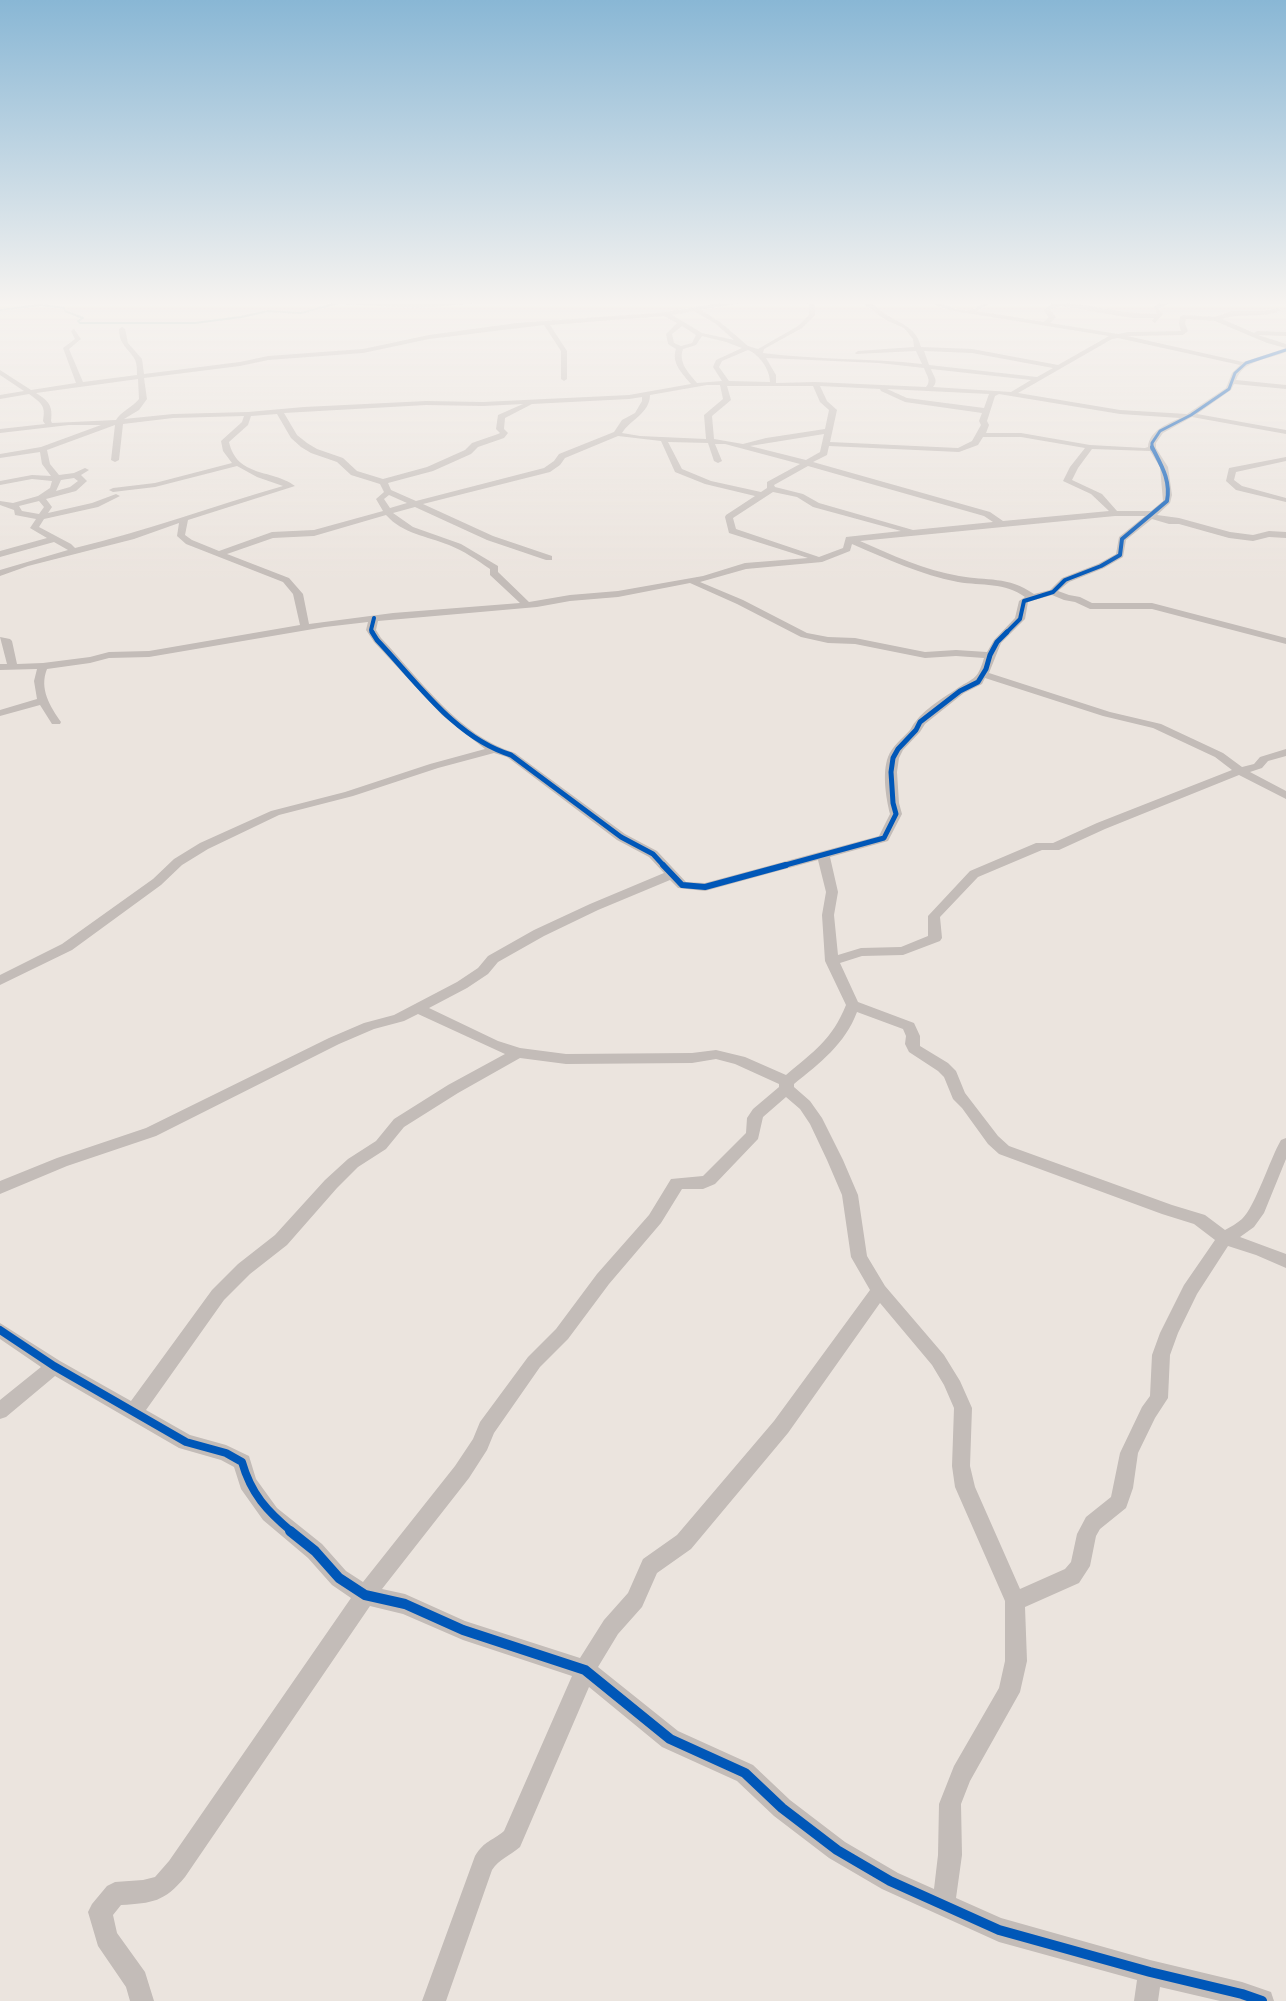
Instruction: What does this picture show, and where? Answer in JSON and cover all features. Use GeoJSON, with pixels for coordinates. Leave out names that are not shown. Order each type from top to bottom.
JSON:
{"type":"FeatureCollection","features":[{"type":"Feature","properties":{"kind":"street"},"geometry":{"type":"LineString","coordinates":[[36,395],[49,407],[47,421],[51,426]]}},
{"type":"Feature","properties":{"kind":"street"},"geometry":{"type":"LineString","coordinates":[[0,456],[43,449],[61,441],[93,432],[115,422],[124,414],[136,408],[143,399],[143,395]]}},
{"type":"Feature","properties":{"kind":"street"},"geometry":{"type":"LineString","coordinates":[[0,432],[173,416],[248,414],[426,403],[532,402],[638,395]]}},
{"type":"Feature","properties":{"kind":"street"},"geometry":{"type":"LineString","coordinates":[[617,434],[625,422],[638,414],[646,401],[646,395]]}},
{"type":"Feature","properties":{"kind":"street"},"geometry":{"type":"LineString","coordinates":[[726,395],[727,400],[708,415],[710,440],[717,458],[742,446],[780,438],[799,438],[828,431]]}},
{"type":"Feature","properties":{"kind":"street"},"geometry":{"type":"LineString","coordinates":[[821,395],[824,402],[833,410],[824,453],[770,484],[771,488],[729,517],[732,531],[822,559]]}},
{"type":"Feature","properties":{"kind":"street"},"geometry":{"type":"LineString","coordinates":[[893,395],[905,400],[987,411]]}},
{"type":"Feature","properties":{"kind":"street"},"geometry":{"type":"LineString","coordinates":[[926,403],[932,395]]}},
{"type":"Feature","properties":{"kind":"street"},"geometry":{"type":"LineString","coordinates":[[826,444],[959,450],[975,443],[981,435],[992,395]]}},
{"type":"Feature","properties":{"kind":"street"},"geometry":{"type":"LineString","coordinates":[[1021,395],[1143,414],[1189,415],[1286,432]]}},
{"type":"Feature","properties":{"kind":"street"},"geometry":{"type":"LineString","coordinates":[[1053,592],[1056,586],[1062,582],[1082,572],[1096,568],[1120,555],[1122,538],[1162,507],[1168,496],[1164,468],[1152,448],[1152,444],[1160,430],[1189,415],[1218,395]]}},
{"type":"Feature","properties":{"kind":"street"},"geometry":{"type":"LineString","coordinates":[[278,411],[294,436],[304,445],[314,451],[340,460],[354,473],[383,482],[430,469],[468,452],[475,445],[501,436],[504,433],[500,429],[502,417],[532,402]]}},
{"type":"Feature","properties":{"kind":"street"},"geometry":{"type":"LineString","coordinates":[[0,573],[25,564],[132,537],[291,486],[237,464],[225,450],[225,441],[245,424],[248,414]]}},
{"type":"Feature","properties":{"kind":"street"},"geometry":{"type":"LineString","coordinates":[[638,414],[637,427],[640,438]]}},
{"type":"Feature","properties":{"kind":"street"},"geometry":{"type":"LineString","coordinates":[[1143,414],[1164,428]]}},
{"type":"Feature","properties":{"kind":"street"},"geometry":{"type":"LineString","coordinates":[[115,422],[115,460]]}},
{"type":"Feature","properties":{"kind":"street"},"geometry":{"type":"LineString","coordinates":[[219,554],[272,536],[314,533],[478,486],[546,470],[562,456],[617,434],[640,438],[710,440],[742,446],[987,514],[1003,525]]}},
{"type":"Feature","properties":{"kind":"street"},"geometry":{"type":"LineString","coordinates":[[981,435],[1021,435],[1090,447],[1145,450],[1152,448]]}},
{"type":"Feature","properties":{"kind":"street"},"geometry":{"type":"LineString","coordinates":[[664,439],[666,447],[676,459],[678,470],[725,487],[762,495]]}},
{"type":"Feature","properties":{"kind":"street"},"geometry":{"type":"LineString","coordinates":[[1090,447],[1074,467],[1067,481],[1095,492],[1106,500],[1115,513]]}},
{"type":"Feature","properties":{"kind":"street"},"geometry":{"type":"LineString","coordinates":[[43,449],[46,464],[57,478]]}},
{"type":"Feature","properties":{"kind":"street"},"geometry":{"type":"LineString","coordinates":[[1286,459],[1232,470],[1230,481],[1239,488],[1286,500]]}},
{"type":"Feature","properties":{"kind":"street"},"geometry":{"type":"LineString","coordinates":[[0,489],[28,471],[46,464]]}},
{"type":"Feature","properties":{"kind":"street"},"geometry":{"type":"LineString","coordinates":[[0,503],[18,509],[18,513],[41,517],[95,505],[114,493],[155,485],[237,464]]}},
{"type":"Feature","properties":{"kind":"street"},"geometry":{"type":"LineString","coordinates":[[1,478],[12,481],[57,478],[76,476],[85,470]]}},
{"type":"Feature","properties":{"kind":"street"},"geometry":{"type":"LineString","coordinates":[[0,509],[73,489],[83,481],[76,476]]}},
{"type":"Feature","properties":{"kind":"street"},"geometry":{"type":"LineString","coordinates":[[41,498],[54,489],[57,478]]}},
{"type":"Feature","properties":{"kind":"street"},"geometry":{"type":"LineString","coordinates":[[383,482],[388,492],[414,505],[464,525],[490,538],[549,558]]}},
{"type":"Feature","properties":{"kind":"street"},"geometry":{"type":"LineString","coordinates":[[771,488],[806,497],[816,505],[914,532]]}},
{"type":"Feature","properties":{"kind":"street"},"geometry":{"type":"LineString","coordinates":[[388,492],[380,499],[390,517],[408,530],[453,544],[484,560],[495,568],[493,572],[525,601],[524,604]]}},
{"type":"Feature","properties":{"kind":"street"},"geometry":{"type":"LineString","coordinates":[[41,498],[48,506],[34,528],[68,546],[74,552]]}},
{"type":"Feature","properties":{"kind":"street"},"geometry":{"type":"LineString","coordinates":[[849,539],[1115,513],[1152,515],[1229,535],[1253,538],[1269,534],[1286,535]]}},
{"type":"Feature","properties":{"kind":"street"},"geometry":{"type":"LineString","coordinates":[[184,519],[181,536],[189,542],[286,580],[298,594],[305,628]]}},
{"type":"Feature","properties":{"kind":"street"},"geometry":{"type":"LineString","coordinates":[[0,554],[54,539]]}},
{"type":"Feature","properties":{"kind":"street"},"geometry":{"type":"LineString","coordinates":[[0,666],[43,666],[90,660],[109,655],[149,654],[374,618],[618,594],[690,580],[745,566],[822,559],[847,549],[849,539]]}},
{"type":"Feature","properties":{"kind":"street"},"geometry":{"type":"LineString","coordinates":[[849,539],[913,567],[960,579],[994,581],[1022,590],[1032,596]]}},
{"type":"Feature","properties":{"kind":"street"},"geometry":{"type":"LineString","coordinates":[[690,580],[711,591],[740,602],[804,635],[828,640],[855,641],[925,655],[990,655]]}},
{"type":"Feature","properties":{"kind":"street"},"geometry":{"type":"LineString","coordinates":[[374,618],[371,630],[377,640],[432,700],[466,730],[494,750],[511,755],[621,837],[653,854],[682,885],[705,887],[884,838],[896,814],[893,803],[891,772],[893,758],[898,749],[916,730],[920,722],[960,691],[978,682],[996,642],[1016,626],[1020,619],[1024,601],[1032,596],[1053,592],[1067,598],[1077,599],[1090,606],[1152,606],[1286,641]]}},
{"type":"Feature","properties":{"kind":"street"},"geometry":{"type":"LineString","coordinates":[[0,640],[6,642],[12,666]]}},
{"type":"Feature","properties":{"kind":"street"},"geometry":{"type":"LineString","coordinates":[[43,666],[38,675],[42,701],[56,722]]}},
{"type":"Feature","properties":{"kind":"street"},"geometry":{"type":"LineString","coordinates":[[983,674],[1107,714],[1156,726],[1219,754],[1240,771],[1286,796]]}},
{"type":"Feature","properties":{"kind":"street"},"geometry":{"type":"LineString","coordinates":[[0,713],[42,701]]}},
{"type":"Feature","properties":{"kind":"street"},"geometry":{"type":"LineString","coordinates":[[0,980],[67,947],[157,882],[178,862],[204,846],[275,814],[350,794],[434,766],[494,750]]}},
{"type":"Feature","properties":{"kind":"street"},"geometry":{"type":"LineString","coordinates":[[832,961],[861,952],[903,951],[936,938],[934,916],[974,874],[1040,846],[1055,846],[1240,771],[1258,766],[1264,759],[1286,752]]}},
{"type":"Feature","properties":{"kind":"street"},"geometry":{"type":"LineString","coordinates":[[823,854],[832,892],[828,915],[832,961],[853,1005],[909,1026],[913,1036],[912,1044],[914,1049],[951,1075],[958,1095],[967,1104],[977,1121],[1004,1150],[1168,1210],[1199,1219],[1225,1239],[1261,1250],[1286,1261]]}},
{"type":"Feature","properties":{"kind":"street"},"geometry":{"type":"LineString","coordinates":[[0,1188],[62,1162],[152,1132],[318,1048],[369,1026],[399,1018],[419,1009],[476,975],[493,959],[539,933],[594,907],[671,875]]}},
{"type":"Feature","properties":{"kind":"street"},"geometry":{"type":"LineString","coordinates":[[142,2001],[136,1981],[106,1938],[100,1912],[115,1894],[143,1892],[162,1886],[177,1869],[365,1595],[462,1472],[488,1428],[534,1362],[562,1334],[583,1304],[655,1219],[672,1189],[677,1184],[703,1183],[709,1180],[753,1135],[753,1126],[758,1113],[830,1046],[846,1023],[853,1005]]}},
{"type":"Feature","properties":{"kind":"street"},"geometry":{"type":"LineString","coordinates":[[419,1009],[493,1044],[518,1053],[566,1058],[692,1058],[702,1054],[725,1056],[786,1085],[805,1105],[817,1122],[850,1195],[859,1257],[879,1291],[938,1360],[951,1381],[963,1408],[961,1466],[965,1487],[1015,1602],[1016,1662],[1009,1692],[962,1774],[950,1804],[950,1855],[944,1906]]}},
{"type":"Feature","properties":{"kind":"street"},"geometry":{"type":"LineString","coordinates":[[134,1412],[218,1296],[244,1269],[281,1240],[352,1163],[381,1145],[399,1123],[453,1089],[518,1053]]}},
{"type":"Feature","properties":{"kind":"street"},"geometry":{"type":"LineString","coordinates":[[1015,1602],[1072,1576],[1080,1566],[1087,1534],[1093,1522],[1118,1502],[1123,1488],[1129,1453],[1148,1413],[1159,1398],[1161,1355],[1169,1333],[1190,1290],[1215,1251],[1225,1239],[1248,1223],[1256,1213],[1286,1144]]}},
{"type":"Feature","properties":{"kind":"street"},"geometry":{"type":"LineString","coordinates":[[434,2001],[483,1864],[491,1851],[501,1848],[512,1839],[585,1670],[611,1627],[635,1600],[650,1566],[684,1542],[781,1427],[879,1291]]}},
{"type":"Feature","properties":{"kind":"street"},"geometry":{"type":"LineString","coordinates":[[0,1330],[54,1366],[186,1442],[226,1453],[242,1462],[248,1483],[270,1514],[315,1551],[339,1578],[365,1595],[405,1604],[463,1630],[585,1670],[670,1739],[745,1773],[782,1808],[837,1850],[890,1882],[999,1930],[1150,1972],[1242,1994],[1262,2001]]}},
{"type":"Feature","properties":{"kind":"street"},"geometry":{"type":"LineString","coordinates":[[0,1411],[54,1366]]}},
{"type":"Feature","properties":{"kind":"street"},"geometry":{"type":"LineString","coordinates":[[1146,2001],[1150,1972]]}},
{"type":"Feature","properties":{"kind":"cycle path"},"geometry":{"type":"LineString","coordinates":[[374,618],[371,630],[377,640],[432,699],[461,726],[493,749],[511,755],[621,837],[653,854],[682,885],[705,887],[884,838],[896,814],[893,803],[891,772],[893,758],[898,749],[916,730],[920,722],[960,691],[978,682],[986,669],[990,655],[997,642],[1020,619],[1024,601],[1053,592],[1065,580],[1101,566],[1120,555],[1122,539],[1167,501],[1168,495],[1164,467],[1152,448],[1152,443],[1160,431],[1191,415],[1220,395]]}},
{"type":"Feature","properties":{"kind":"cycle path"},"geometry":{"type":"LineString","coordinates":[[0,1330],[54,1366],[186,1442],[226,1453],[242,1462],[248,1483],[270,1514],[315,1551],[339,1578],[365,1595],[405,1604],[463,1630],[585,1670],[670,1739],[745,1773],[782,1808],[837,1850],[890,1881],[999,1930],[1150,1972],[1242,1994],[1262,2001]]}}]}
